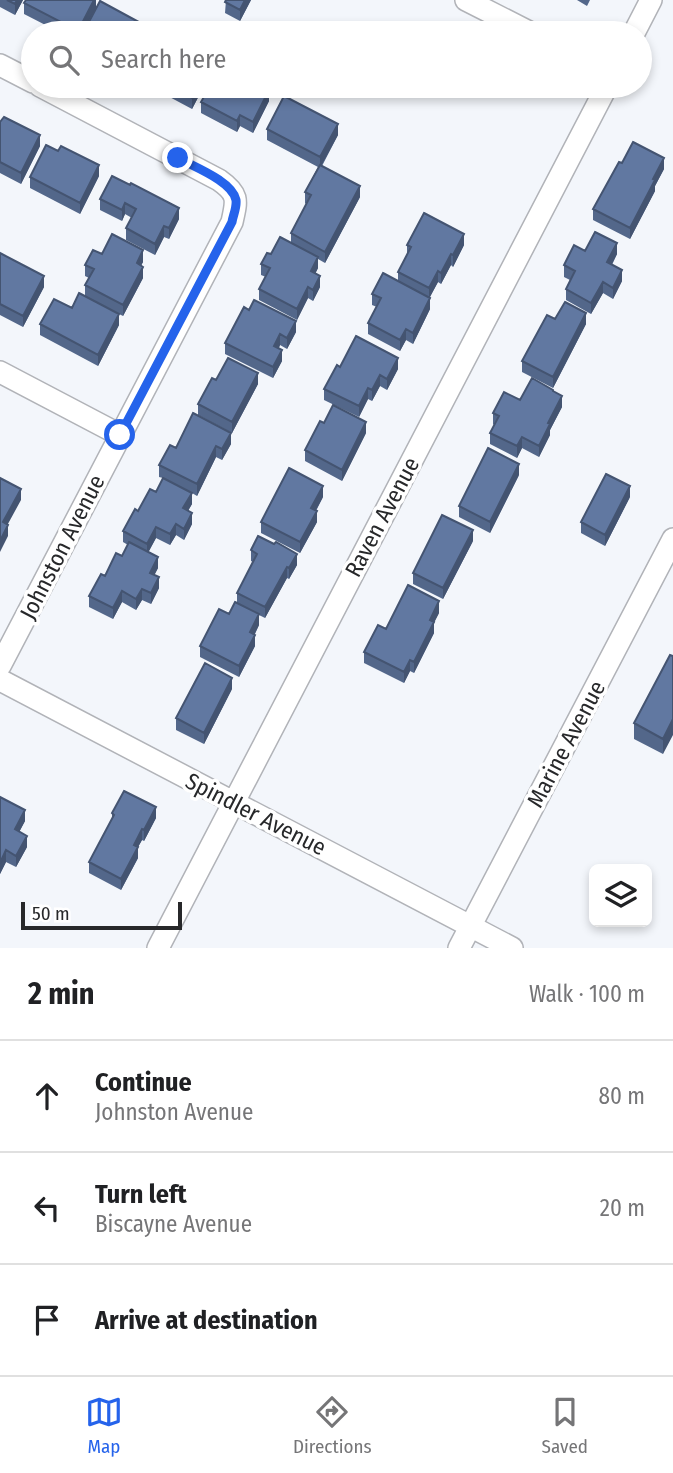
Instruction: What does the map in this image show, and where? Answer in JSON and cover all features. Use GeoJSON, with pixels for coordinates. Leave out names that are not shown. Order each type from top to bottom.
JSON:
{"type":"FeatureCollection","features":[{"type":"Feature","properties":{"kind":"street"},"geometry":{"type":"LineString","coordinates":[[466,0],[507,21]]}},
{"type":"Feature","properties":{"kind":"street"},"geometry":{"type":"LineString","coordinates":[[640,21],[651,0]]}},
{"type":"Feature","properties":{"kind":"street"},"geometry":{"type":"LineString","coordinates":[[0,65],[21,76]]}},
{"type":"Feature","properties":{"kind":"street","name":"Johnston Avenue"},"geometry":{"type":"LineString","coordinates":[[0,666],[232,222],[236,204],[234,195],[219,180],[63,98]]}},
{"type":"Feature","properties":{"kind":"street","name":"Raven Avenue"},"geometry":{"type":"LineString","coordinates":[[158,948],[601,98]]}},
{"type":"Feature","properties":{"kind":"street"},"geometry":{"type":"LineString","coordinates":[[0,372],[120,435]]}},
{"type":"Feature","properties":{"kind":"street","name":"Marine Avenue"},"geometry":{"type":"LineString","coordinates":[[459,948],[673,539]]}},
{"type":"Feature","properties":{"kind":"street","name":"Spindler Avenue"},"geometry":{"type":"LineString","coordinates":[[0,680],[512,948]]}},
{"type":"Feature","properties":{"kind":"building"},"geometry":{"type":"Polygon","coordinates":[[[26,0],[94,0],[83,21],[59,21],[24,3],[26,0]]]}},
{"type":"Feature","properties":{"kind":"building"},"geometry":{"type":"Polygon","coordinates":[[[245,0],[240,10],[225,2],[245,0]]]}},
{"type":"Feature","properties":{"kind":"building"},"geometry":{"type":"Polygon","coordinates":[[[100,1],[137,21],[89,21],[100,1]]]}},
{"type":"Feature","properties":{"kind":"building"},"geometry":{"type":"Polygon","coordinates":[[[203,98],[265,98],[253,122],[240,115],[237,121],[201,102],[203,98]]]}},
{"type":"Feature","properties":{"kind":"building"},"geometry":{"type":"Polygon","coordinates":[[[283,98],[338,124],[320,157],[267,129],[283,98]]]}},
{"type":"Feature","properties":{"kind":"building"},"geometry":{"type":"Polygon","coordinates":[[[4,117],[40,135],[21,173],[0,162],[0,122],[4,117]]]}},
{"type":"Feature","properties":{"kind":"building"},"geometry":{"type":"Polygon","coordinates":[[[633,142],[664,158],[630,228],[593,209],[633,142]]]}},
{"type":"Feature","properties":{"kind":"building"},"geometry":{"type":"Polygon","coordinates":[[[46,145],[58,151],[61,146],[99,165],[80,203],[30,177],[46,145]]]}},
{"type":"Feature","properties":{"kind":"building"},"geometry":{"type":"Polygon","coordinates":[[[320,165],[360,186],[325,252],[291,233],[311,195],[305,192],[320,165]]]}},
{"type":"Feature","properties":{"kind":"building"},"geometry":{"type":"Polygon","coordinates":[[[112,176],[179,208],[169,228],[164,226],[155,244],[126,228],[136,209],[125,203],[122,210],[100,199],[112,176]]]}},
{"type":"Feature","properties":{"kind":"building"},"geometry":{"type":"Polygon","coordinates":[[[424,213],[464,234],[453,255],[451,254],[441,273],[438,271],[429,288],[398,272],[411,247],[407,245],[424,213]]]}},
{"type":"Feature","properties":{"kind":"building"},"geometry":{"type":"Polygon","coordinates":[[[595,232],[617,243],[607,262],[622,270],[613,288],[603,282],[591,303],[566,289],[575,271],[564,265],[574,245],[585,251],[595,232]]]}},
{"type":"Feature","properties":{"kind":"building"},"geometry":{"type":"Polygon","coordinates":[[[112,234],[143,250],[137,263],[143,267],[123,305],[85,285],[94,269],[85,265],[93,250],[102,254],[112,234]]]}},
{"type":"Feature","properties":{"kind":"building"},"geometry":{"type":"Polygon","coordinates":[[[280,237],[318,257],[311,271],[320,276],[313,290],[308,287],[297,309],[259,289],[270,268],[261,264],[267,253],[271,254],[280,237]]]}},
{"type":"Feature","properties":{"kind":"building"},"geometry":{"type":"Polygon","coordinates":[[[0,253],[44,276],[23,316],[0,304],[0,253]]]}},
{"type":"Feature","properties":{"kind":"building"},"geometry":{"type":"Polygon","coordinates":[[[383,273],[430,298],[413,333],[406,329],[400,340],[368,323],[381,298],[372,294],[383,273]]]}},
{"type":"Feature","properties":{"kind":"building"},"geometry":{"type":"Polygon","coordinates":[[[79,293],[119,314],[98,355],[40,324],[54,299],[72,308],[79,293]]]}},
{"type":"Feature","properties":{"kind":"building"},"geometry":{"type":"Polygon","coordinates":[[[254,300],[296,321],[287,338],[280,334],[274,346],[282,350],[273,367],[225,343],[244,307],[249,310],[254,300]]]}},
{"type":"Feature","properties":{"kind":"building"},"geometry":{"type":"Polygon","coordinates":[[[565,302],[586,313],[553,377],[522,361],[547,315],[555,319],[565,302]]]}},
{"type":"Feature","properties":{"kind":"building"},"geometry":{"type":"Polygon","coordinates":[[[356,336],[398,358],[387,379],[380,375],[372,390],[368,388],[359,406],[324,389],[337,365],[340,367],[356,336]]]}},
{"type":"Feature","properties":{"kind":"building"},"geometry":{"type":"Polygon","coordinates":[[[228,358],[258,373],[232,422],[198,404],[212,378],[216,380],[228,358]]]}},
{"type":"Feature","properties":{"kind":"building"},"geometry":{"type":"Polygon","coordinates":[[[532,378],[562,396],[539,446],[522,437],[517,446],[490,433],[499,416],[493,413],[504,392],[520,400],[532,378]]]}},
{"type":"Feature","properties":{"kind":"building"},"geometry":{"type":"Polygon","coordinates":[[[333,405],[366,422],[342,470],[305,450],[320,421],[324,423],[333,405]]]}},
{"type":"Feature","properties":{"kind":"building"},"geometry":{"type":"Polygon","coordinates":[[[193,413],[231,433],[222,449],[216,446],[197,484],[159,465],[170,445],[176,448],[193,413]]]}},
{"type":"Feature","properties":{"kind":"building"},"geometry":{"type":"Polygon","coordinates":[[[488,448],[519,464],[490,522],[459,506],[488,448]]]}},
{"type":"Feature","properties":{"kind":"building"},"geometry":{"type":"Polygon","coordinates":[[[289,468],[323,486],[311,508],[317,511],[300,542],[261,522],[289,468]]]}},
{"type":"Feature","properties":{"kind":"building"},"geometry":{"type":"Polygon","coordinates":[[[606,474],[630,486],[605,535],[581,522],[606,474]]]}},
{"type":"Feature","properties":{"kind":"building"},"geometry":{"type":"Polygon","coordinates":[[[0,478],[21,489],[3,522],[8,525],[0,541],[0,478]]]}},
{"type":"Feature","properties":{"kind":"building"},"geometry":{"type":"Polygon","coordinates":[[[163,478],[192,493],[183,508],[192,513],[184,529],[176,524],[170,534],[156,527],[147,544],[123,531],[150,489],[156,492],[163,478]]]}},
{"type":"Feature","properties":{"kind":"building"},"geometry":{"type":"Polygon","coordinates":[[[442,515],[473,530],[443,588],[413,573],[442,515]]]}},
{"type":"Feature","properties":{"kind":"building"},"geometry":{"type":"Polygon","coordinates":[[[258,536],[297,554],[265,607],[237,593],[257,554],[251,550],[258,536]]]}},
{"type":"Feature","properties":{"kind":"building"},"geometry":{"type":"Polygon","coordinates":[[[129,542],[158,557],[150,573],[159,577],[151,593],[142,589],[136,599],[122,591],[113,608],[89,596],[101,574],[105,576],[116,553],[122,556],[129,542]]]}},
{"type":"Feature","properties":{"kind":"building"},"geometry":{"type":"Polygon","coordinates":[[[408,585],[439,601],[430,620],[434,622],[414,662],[410,660],[404,672],[364,652],[378,625],[386,629],[408,585]]]}},
{"type":"Feature","properties":{"kind":"building"},"geometry":{"type":"Polygon","coordinates":[[[235,602],[259,614],[250,632],[255,635],[239,666],[200,646],[219,609],[229,614],[235,602]]]}},
{"type":"Feature","properties":{"kind":"building"},"geometry":{"type":"Polygon","coordinates":[[[670,655],[673,656],[673,719],[663,739],[634,723],[670,655]]]}},
{"type":"Feature","properties":{"kind":"building"},"geometry":{"type":"Polygon","coordinates":[[[205,663],[232,678],[204,733],[176,718],[205,663]]]}},
{"type":"Feature","properties":{"kind":"building"},"geometry":{"type":"Polygon","coordinates":[[[124,791],[156,807],[134,845],[138,847],[121,879],[89,862],[124,791]]]}},
{"type":"Feature","properties":{"kind":"building"},"geometry":{"type":"Polygon","coordinates":[[[0,797],[25,810],[15,829],[27,836],[16,856],[6,850],[0,863],[0,797]]]}},
{"type":"Feature","properties":{"kind":"route"},"geometry":{"type":"LineString","coordinates":[[120,435],[232,222],[236,204],[228,187],[178,158]]}}]}
